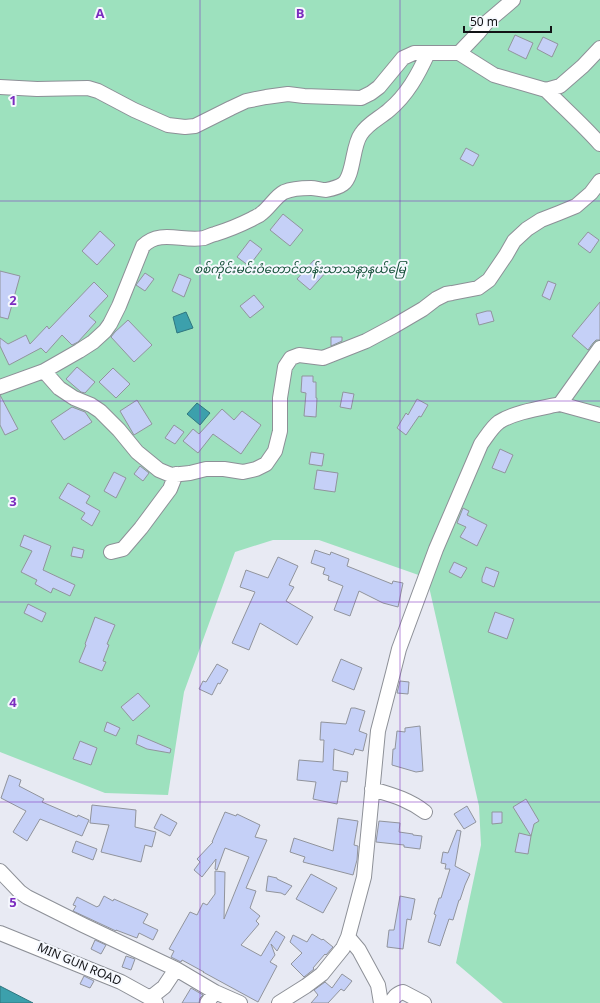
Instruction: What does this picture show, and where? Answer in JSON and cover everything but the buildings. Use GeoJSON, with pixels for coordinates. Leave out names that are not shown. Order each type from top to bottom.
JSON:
{"type":"FeatureCollection","features":[{"type":"Feature","properties":{"kind":"street"},"geometry":{"type":"LineString","coordinates":[[459,53],[488,22],[513,0]]}},
{"type":"Feature","properties":{"kind":"street"},"geometry":{"type":"LineString","coordinates":[[0,87],[37,89],[88,88],[98,91],[134,110],[168,125],[185,127],[195,126],[246,101],[266,97],[288,94],[361,98],[379,87],[403,58],[414,53],[459,53],[494,76],[546,90],[560,86],[583,66],[600,48]]}},
{"type":"Feature","properties":{"kind":"street"},"geometry":{"type":"LineString","coordinates":[[0,387],[44,372],[92,342],[105,331],[119,306],[143,246],[147,241],[165,237],[192,239],[204,238],[261,215],[282,193],[290,190],[310,188],[326,190],[343,184],[349,176],[360,134],[370,124],[388,111],[411,86],[428,53]]}},
{"type":"Feature","properties":{"kind":"street"},"geometry":{"type":"LineString","coordinates":[[546,90],[600,144]]}},
{"type":"Feature","properties":{"kind":"street"},"geometry":{"type":"LineString","coordinates":[[44,372],[59,388],[74,398],[100,410],[137,452],[159,470],[171,475],[206,470],[224,469],[243,472],[256,469],[266,464],[274,451],[280,431],[280,398],[285,367],[291,358],[299,355],[323,358],[366,341],[423,309],[436,299],[446,294],[478,288],[489,280],[514,241],[527,229],[541,220],[576,206],[591,194],[600,181]]}},
{"type":"Feature","properties":{"kind":"street"},"geometry":{"type":"LineString","coordinates":[[560,404],[600,348]]}},
{"type":"Feature","properties":{"kind":"street"},"geometry":{"type":"LineString","coordinates":[[279,1003],[322,974],[343,948],[348,937],[364,878],[378,731],[399,649],[436,548],[481,444],[498,423],[510,416],[560,404],[600,415]]}},
{"type":"Feature","properties":{"kind":"street"},"geometry":{"type":"LineString","coordinates":[[111,552],[123,549],[141,528],[170,489],[176,474]]}},
{"type":"Feature","properties":{"kind":"street"},"geometry":{"type":"LineString","coordinates":[[372,789],[404,799],[416,805],[425,812]]}},
{"type":"Feature","properties":{"kind":"street"},"geometry":{"type":"LineString","coordinates":[[0,871],[27,897],[176,969],[211,997],[240,1003]]}},
{"type":"Feature","properties":{"kind":"street","name":"MIN GUN ROAD"},"geometry":{"type":"LineString","coordinates":[[0,933],[121,982],[153,1001]]}},
{"type":"Feature","properties":{"kind":"street"},"geometry":{"type":"LineString","coordinates":[[348,937],[359,950],[378,985],[381,1003]]}},
{"type":"Feature","properties":{"kind":"street"},"geometry":{"type":"LineString","coordinates":[[153,1001],[176,969]]}},
{"type":"Feature","properties":{"kind":"street"},"geometry":{"type":"LineString","coordinates":[[391,1003],[398,993],[403,992],[424,1003]]}},
{"type":"Feature","properties":{"kind":"green space","name":"စစ်ကိုင်းမင်းဝံတောင်တန်းသာသနာ့နယ်မြေ"},"geometry":{"type":"Polygon","coordinates":[[[0,0],[600,0],[600,1003],[503,1003],[456,963],[481,845],[479,806],[427,578],[319,540],[273,540],[235,552],[184,692],[168,795],[105,793],[0,752],[0,0]]]}},
{"type":"Feature","properties":{"kind":"water"},"geometry":{"type":"Polygon","coordinates":[[[186,312],[193,328],[177,333],[173,317],[186,312]]]}},
{"type":"Feature","properties":{"kind":"water"},"geometry":{"type":"Polygon","coordinates":[[[197,403],[210,413],[200,425],[187,414],[197,403]]]}},
{"type":"Feature","properties":{"kind":"water"},"geometry":{"type":"Polygon","coordinates":[[[0,986],[33,1003],[0,1003],[0,986]]]}}]}
